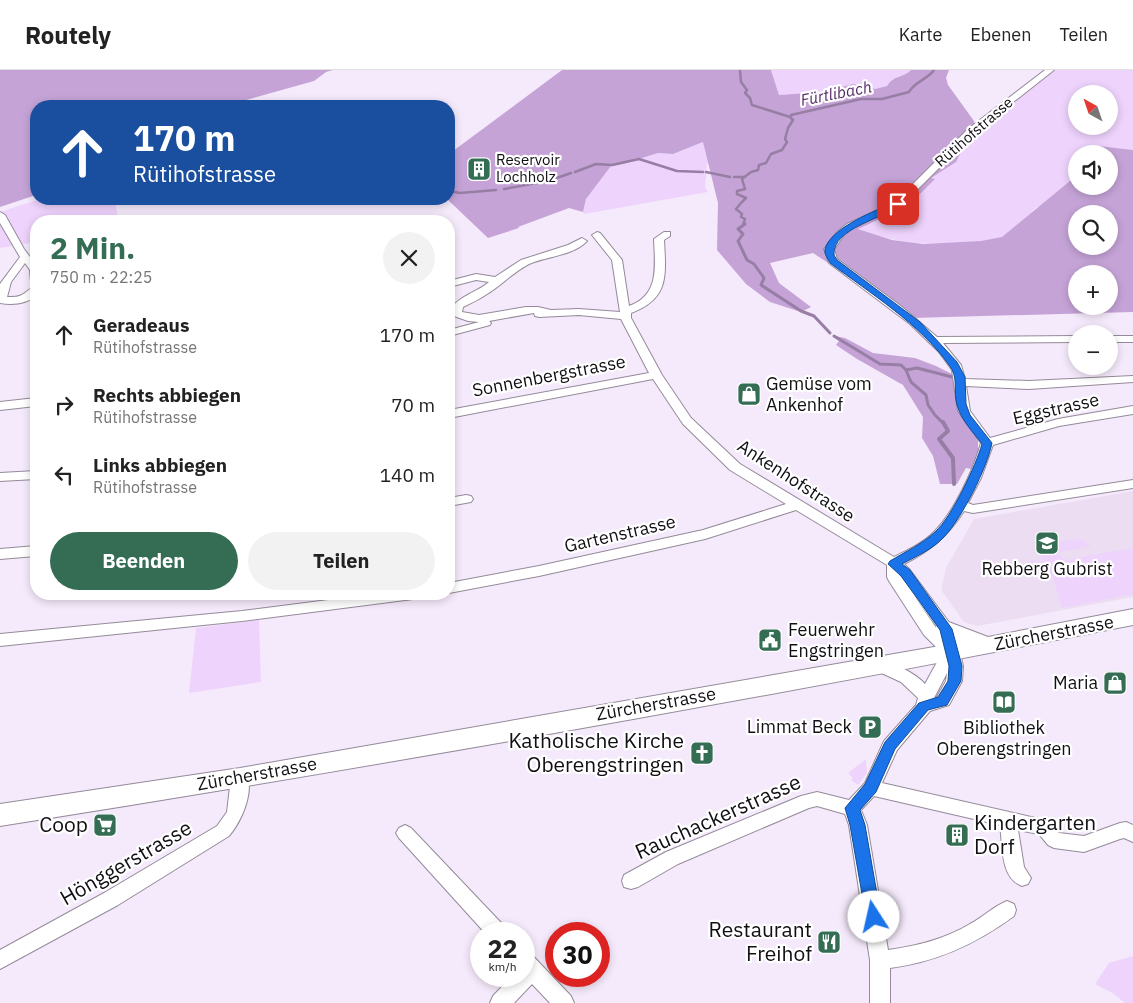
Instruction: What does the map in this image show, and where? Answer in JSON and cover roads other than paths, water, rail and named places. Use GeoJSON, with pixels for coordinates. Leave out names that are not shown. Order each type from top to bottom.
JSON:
{"type":"FeatureCollection","features":[{"type":"Feature","properties":{"kind":"main road","name":"Zürcherstrasse"},"geometry":{"type":"LineString","coordinates":[[0,815],[240,778],[880,666],[1133,617]]}},
{"type":"Feature","properties":{"kind":"main road"},"geometry":{"type":"LineString","coordinates":[[946,629],[989,645]]}},
{"type":"Feature","properties":{"kind":"street","name":"Rütihofstrasse"},"geometry":{"type":"LineString","coordinates":[[987,443],[965,415],[961,404],[961,382],[954,364],[917,324],[833,261],[829,249],[841,233],[850,226],[898,204],[971,132],[1050,70]]}},
{"type":"Feature","properties":{"kind":"street"},"geometry":{"type":"LineString","coordinates":[[0,215],[30,264]]}},
{"type":"Feature","properties":{"kind":"street"},"geometry":{"type":"LineString","coordinates":[[455,331],[499,320],[548,313],[626,314],[643,304],[657,290],[660,282],[659,239],[667,234]]}},
{"type":"Feature","properties":{"kind":"street","name":"Ankenhofstrasse"},"geometry":{"type":"LineString","coordinates":[[597,235],[617,260],[626,314],[656,375],[675,406],[707,441],[735,467],[894,564]]}},
{"type":"Feature","properties":{"kind":"street"},"geometry":{"type":"LineString","coordinates":[[548,313],[531,309],[472,319],[458,314],[456,310],[458,305],[484,292],[497,280],[525,262],[571,247],[582,241]]}},
{"type":"Feature","properties":{"kind":"street"},"geometry":{"type":"LineString","coordinates":[[25,257],[4,285],[1,293],[2,300],[10,302],[30,297]]}},
{"type":"Feature","properties":{"kind":"street"},"geometry":{"type":"LineString","coordinates":[[455,282],[476,277],[497,280]]}},
{"type":"Feature","properties":{"kind":"street"},"geometry":{"type":"LineString","coordinates":[[1118,339],[1133,338]]}},
{"type":"Feature","properties":{"kind":"street"},"geometry":{"type":"LineString","coordinates":[[933,340],[1068,339]]}},
{"type":"Feature","properties":{"kind":"street","name":"Sonnenbergstrasse"},"geometry":{"type":"LineString","coordinates":[[455,413],[656,375]]}},
{"type":"Feature","properties":{"kind":"street"},"geometry":{"type":"LineString","coordinates":[[961,382],[1029,385],[1133,379]]}},
{"type":"Feature","properties":{"kind":"street"},"geometry":{"type":"LineString","coordinates":[[0,406],[30,403]]}},
{"type":"Feature","properties":{"kind":"street","name":"Eggstrasse"},"geometry":{"type":"LineString","coordinates":[[987,443],[1058,423],[1133,410]]}},
{"type":"Feature","properties":{"kind":"street"},"geometry":{"type":"LineString","coordinates":[[894,564],[927,545],[941,533],[959,505],[984,455],[987,443]]}},
{"type":"Feature","properties":{"kind":"street"},"geometry":{"type":"LineString","coordinates":[[0,477],[30,475]]}},
{"type":"Feature","properties":{"kind":"street"},"geometry":{"type":"LineString","coordinates":[[959,505],[973,509],[1133,484]]}},
{"type":"Feature","properties":{"kind":"street"},"geometry":{"type":"LineString","coordinates":[[455,501],[466,499]]}},
{"type":"Feature","properties":{"kind":"street","name":"Gartenstrasse"},"geometry":{"type":"LineString","coordinates":[[455,587],[539,571],[705,534],[797,505]]}},
{"type":"Feature","properties":{"kind":"street"},"geometry":{"type":"LineString","coordinates":[[0,554],[30,551]]}},
{"type":"Feature","properties":{"kind":"street"},"geometry":{"type":"LineString","coordinates":[[880,1003],[880,960],[858,825],[852,808],[871,788],[890,746],[925,702],[943,701],[951,690],[955,666],[950,652],[946,629],[905,573],[894,564]]}},
{"type":"Feature","properties":{"kind":"street"},"geometry":{"type":"LineString","coordinates":[[894,564],[894,577],[929,631],[950,652]]}},
{"type":"Feature","properties":{"kind":"street"},"geometry":{"type":"LineString","coordinates":[[0,640],[242,616],[366,600]]}},
{"type":"Feature","properties":{"kind":"street"},"geometry":{"type":"LineString","coordinates":[[880,666],[913,680],[922,689],[925,702]]}},
{"type":"Feature","properties":{"kind":"street","name":"Hönggerstrasse"},"geometry":{"type":"LineString","coordinates":[[0,960],[111,899],[223,831],[233,820],[237,812],[240,778]]}},
{"type":"Feature","properties":{"kind":"street"},"geometry":{"type":"LineString","coordinates":[[871,788],[1044,828],[1054,840],[1084,844],[1120,831],[1126,830],[1133,834]]}},
{"type":"Feature","properties":{"kind":"street","name":"Rauchackerstrasse"},"geometry":{"type":"LineString","coordinates":[[632,882],[672,858],[807,801],[817,798],[852,808]]}},
{"type":"Feature","properties":{"kind":"street"},"geometry":{"type":"LineString","coordinates":[[1008,819],[1015,871],[1022,878]]}},
{"type":"Feature","properties":{"kind":"street"},"geometry":{"type":"LineString","coordinates":[[405,833],[488,922]]}},
{"type":"Feature","properties":{"kind":"street"},"geometry":{"type":"LineString","coordinates":[[880,960],[905,958],[955,944],[984,927],[1007,910]]}},
{"type":"Feature","properties":{"kind":"street"},"geometry":{"type":"LineString","coordinates":[[535,973],[564,1003]]}},
{"type":"Feature","properties":{"kind":"street"},"geometry":{"type":"LineString","coordinates":[[500,1003],[512,987]]}},
{"type":"Feature","properties":{"kind":"waterway"},"geometry":{"type":"LineString","coordinates":[[740,70],[741,82],[747,90],[745,93],[750,98],[752,105],[790,117]]}},
{"type":"Feature","properties":{"kind":"waterway","name":"Fürtlibach"},"geometry":{"type":"LineString","coordinates":[[790,117],[791,115],[861,99],[882,99],[909,92],[914,85],[934,70]]}},
{"type":"Feature","properties":{"kind":"waterway"},"geometry":{"type":"LineString","coordinates":[[742,202],[746,198],[737,194],[737,191],[745,189],[742,179],[751,172],[758,170],[759,165],[766,163],[771,154],[782,150],[787,142],[785,139],[788,128],[793,120],[790,117]]}},
{"type":"Feature","properties":{"kind":"waterway"},"geometry":{"type":"LineString","coordinates":[[575,172],[596,164],[612,165],[639,159],[677,171],[703,172]]}},
{"type":"Feature","properties":{"kind":"waterway"},"geometry":{"type":"LineString","coordinates":[[706,172],[730,177]]}},
{"type":"Feature","properties":{"kind":"waterway"},"geometry":{"type":"LineString","coordinates":[[504,189],[548,181],[571,173]]}},
{"type":"Feature","properties":{"kind":"waterway"},"geometry":{"type":"LineString","coordinates":[[734,177],[744,177]]}},
{"type":"Feature","properties":{"kind":"waterway"},"geometry":{"type":"LineString","coordinates":[[455,192],[496,190]]}},
{"type":"Feature","properties":{"kind":"waterway"},"geometry":{"type":"LineString","coordinates":[[741,203],[736,209],[742,214],[741,217],[745,219],[743,225]]}},
{"type":"Feature","properties":{"kind":"waterway"},"geometry":{"type":"LineString","coordinates":[[745,224],[738,229],[743,234],[738,241],[747,260],[754,264],[764,278],[761,285],[801,311],[814,316],[830,333]]}},
{"type":"Feature","properties":{"kind":"waterway"},"geometry":{"type":"LineString","coordinates":[[834,336],[880,364],[901,365],[906,370]]}},
{"type":"Feature","properties":{"kind":"waterway"},"geometry":{"type":"LineString","coordinates":[[906,370],[917,368],[956,378]]}},
{"type":"Feature","properties":{"kind":"waterway"},"geometry":{"type":"LineString","coordinates":[[906,370],[911,382],[926,395],[928,405],[944,424]]}},
{"type":"Feature","properties":{"kind":"waterway"},"geometry":{"type":"LineString","coordinates":[[943,422],[948,431],[939,439],[953,458],[954,484]]}},
{"type":"Feature","properties":{"kind":"place","name":"Reservoir Lochholz"},"geometry":{"type":"Point","coordinates":[479,169]}},
{"type":"Feature","properties":{"kind":"place","name":"Gemüse vom Ankenhof"},"geometry":{"type":"Point","coordinates":[749,394]}},
{"type":"Feature","properties":{"kind":"place","name":"Rebberg Gubrist"},"geometry":{"type":"Point","coordinates":[1047,543]}},
{"type":"Feature","properties":{"kind":"place","name":"Feuerwehr Engstringen"},"geometry":{"type":"Point","coordinates":[770,640]}},
{"type":"Feature","properties":{"kind":"place","name":"Maria"},"geometry":{"type":"Point","coordinates":[1115,683]}},
{"type":"Feature","properties":{"kind":"place","name":"Bibliothek Oberengstringen"},"geometry":{"type":"Point","coordinates":[1004,702]}},
{"type":"Feature","properties":{"kind":"place","name":"Limmat Beck"},"geometry":{"type":"Point","coordinates":[870,727]}},
{"type":"Feature","properties":{"kind":"place","name":"Katholische Kirche Oberengstringen"},"geometry":{"type":"Point","coordinates":[702,753]}},
{"type":"Feature","properties":{"kind":"place","name":"Coop"},"geometry":{"type":"Point","coordinates":[105,825]}},
{"type":"Feature","properties":{"kind":"place","name":"Kindergarten Dorf"},"geometry":{"type":"Point","coordinates":[957,835]}},
{"type":"Feature","properties":{"kind":"place","name":"Restaurant Freihof"},"geometry":{"type":"Point","coordinates":[829,942]}}]}
